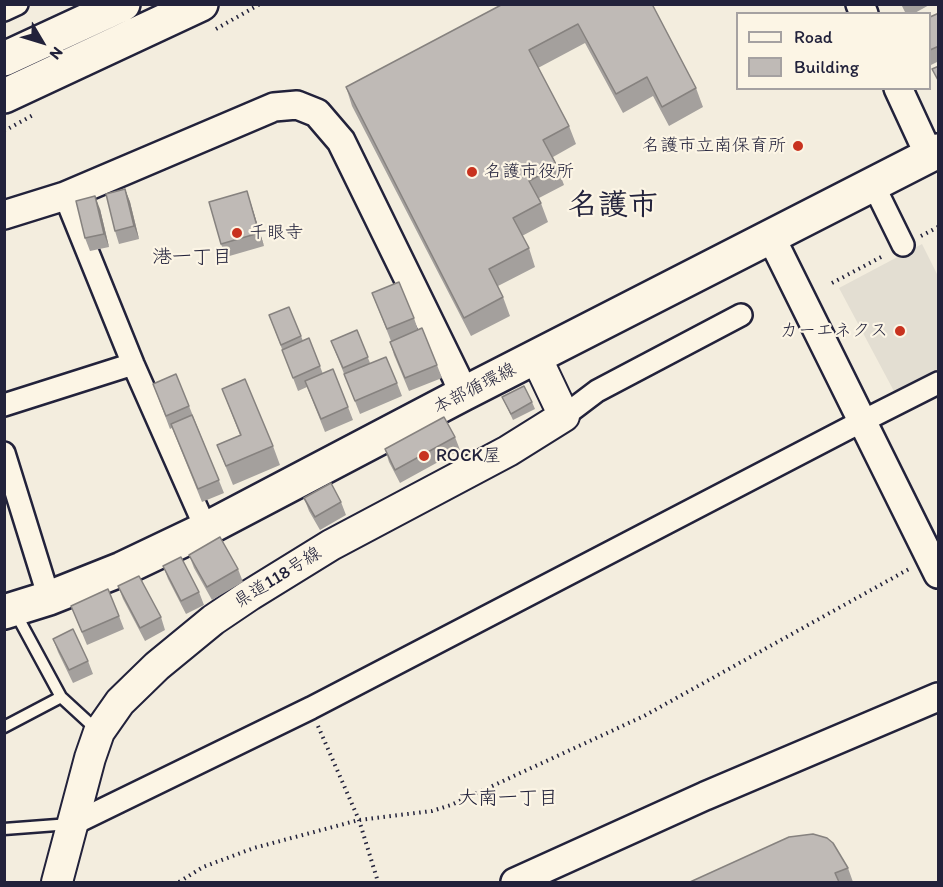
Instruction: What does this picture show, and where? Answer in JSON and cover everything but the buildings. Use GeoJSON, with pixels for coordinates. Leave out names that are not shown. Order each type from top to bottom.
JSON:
{"type":"FeatureCollection","features":[{"type":"Feature","properties":{"kind":"main road"},"geometry":{"type":"LineString","coordinates":[[4,58],[87,12],[123,4]]}},
{"type":"Feature","properties":{"kind":"main road"},"geometry":{"type":"LineString","coordinates":[[4,96],[201,4]]}},
{"type":"Feature","properties":{"kind":"main road","name":"本部循環線"},"geometry":{"type":"LineString","coordinates":[[9,611],[122,569],[206,529],[463,394],[934,153]]}},
{"type":"Feature","properties":{"kind":"main road"},"geometry":{"type":"LineString","coordinates":[[537,357],[564,416]]}},
{"type":"Feature","properties":{"kind":"main road","name":"県道118号線"},"geometry":{"type":"LineString","coordinates":[[57,882],[99,732],[120,702],[149,673],[213,620],[331,545],[508,451],[564,416]]}},
{"type":"Feature","properties":{"kind":"street"},"geometry":{"type":"LineString","coordinates":[[4,10],[17,4]]}},
{"type":"Feature","properties":{"kind":"street"},"geometry":{"type":"LineString","coordinates":[[899,90],[934,153]]}},
{"type":"Feature","properties":{"kind":"street"},"geometry":{"type":"LineString","coordinates":[[4,215],[65,196],[274,107],[297,105],[317,113],[341,141],[463,394]]}},
{"type":"Feature","properties":{"kind":"street"},"geometry":{"type":"LineString","coordinates":[[873,184],[903,245]]}},
{"type":"Feature","properties":{"kind":"street"},"geometry":{"type":"LineString","coordinates":[[65,196],[133,364],[206,529]]}},
{"type":"Feature","properties":{"kind":"street"},"geometry":{"type":"LineString","coordinates":[[771,237],[864,420],[927,570]]}},
{"type":"Feature","properties":{"kind":"street"},"geometry":{"type":"LineString","coordinates":[[564,416],[597,391],[741,315]]}},
{"type":"Feature","properties":{"kind":"street"},"geometry":{"type":"LineString","coordinates":[[4,405],[133,364]]}},
{"type":"Feature","properties":{"kind":"street"},"geometry":{"type":"LineString","coordinates":[[73,824],[311,708],[939,383]]}},
{"type":"Feature","properties":{"kind":"street"},"geometry":{"type":"LineString","coordinates":[[4,453],[49,598]]}},
{"type":"Feature","properties":{"kind":"street"},"geometry":{"type":"LineString","coordinates":[[515,882],[705,796],[939,697]]}},
{"type":"Feature","properties":{"kind":"lane"},"geometry":{"type":"LineString","coordinates":[[9,611],[61,697],[99,732]]}},
{"type":"Feature","properties":{"kind":"lane"},"geometry":{"type":"LineString","coordinates":[[4,727],[61,697]]}},
{"type":"Feature","properties":{"kind":"lane"},"geometry":{"type":"LineString","coordinates":[[4,829],[73,824]]}},
{"type":"Feature","properties":{"kind":"path"},"geometry":{"type":"LineString","coordinates":[[179,882],[202,867],[254,848],[359,820],[432,811],[483,790],[644,716],[927,570]]}},
{"type":"Feature","properties":{"kind":"path"},"geometry":{"type":"LineString","coordinates":[[311,708],[359,820],[378,882]]}},
{"type":"Feature","properties":{"kind":"shaded area","name":"カーエネクス"},"geometry":{"type":"Polygon","coordinates":[[[922,244],[938,276],[938,374],[896,395],[839,288],[922,244]]]}},
{"type":"Feature","properties":{"kind":"place","name":"名護市立南保育所"},"geometry":{"type":"Point","coordinates":[798,146]}},
{"type":"Feature","properties":{"kind":"place","name":"名護市役所"},"geometry":{"type":"Point","coordinates":[472,172]}},
{"type":"Feature","properties":{"kind":"place","name":"千眼寺"},"geometry":{"type":"Point","coordinates":[237,233]}},
{"type":"Feature","properties":{"kind":"place","name":"カーエネクス"},"geometry":{"type":"Point","coordinates":[900,331]}},
{"type":"Feature","properties":{"kind":"place","name":"ROCK屋"},"geometry":{"type":"Point","coordinates":[424,456]}},
{"type":"Feature","properties":{"kind":"district","name":"名護市"},"geometry":{"type":"Point","coordinates":[613,206]}},
{"type":"Feature","properties":{"kind":"district","name":"港一丁目"},"geometry":{"type":"Point","coordinates":[192,258]}},
{"type":"Feature","properties":{"kind":"district","name":"大南一丁目"},"geometry":{"type":"Point","coordinates":[508,799]}}]}
